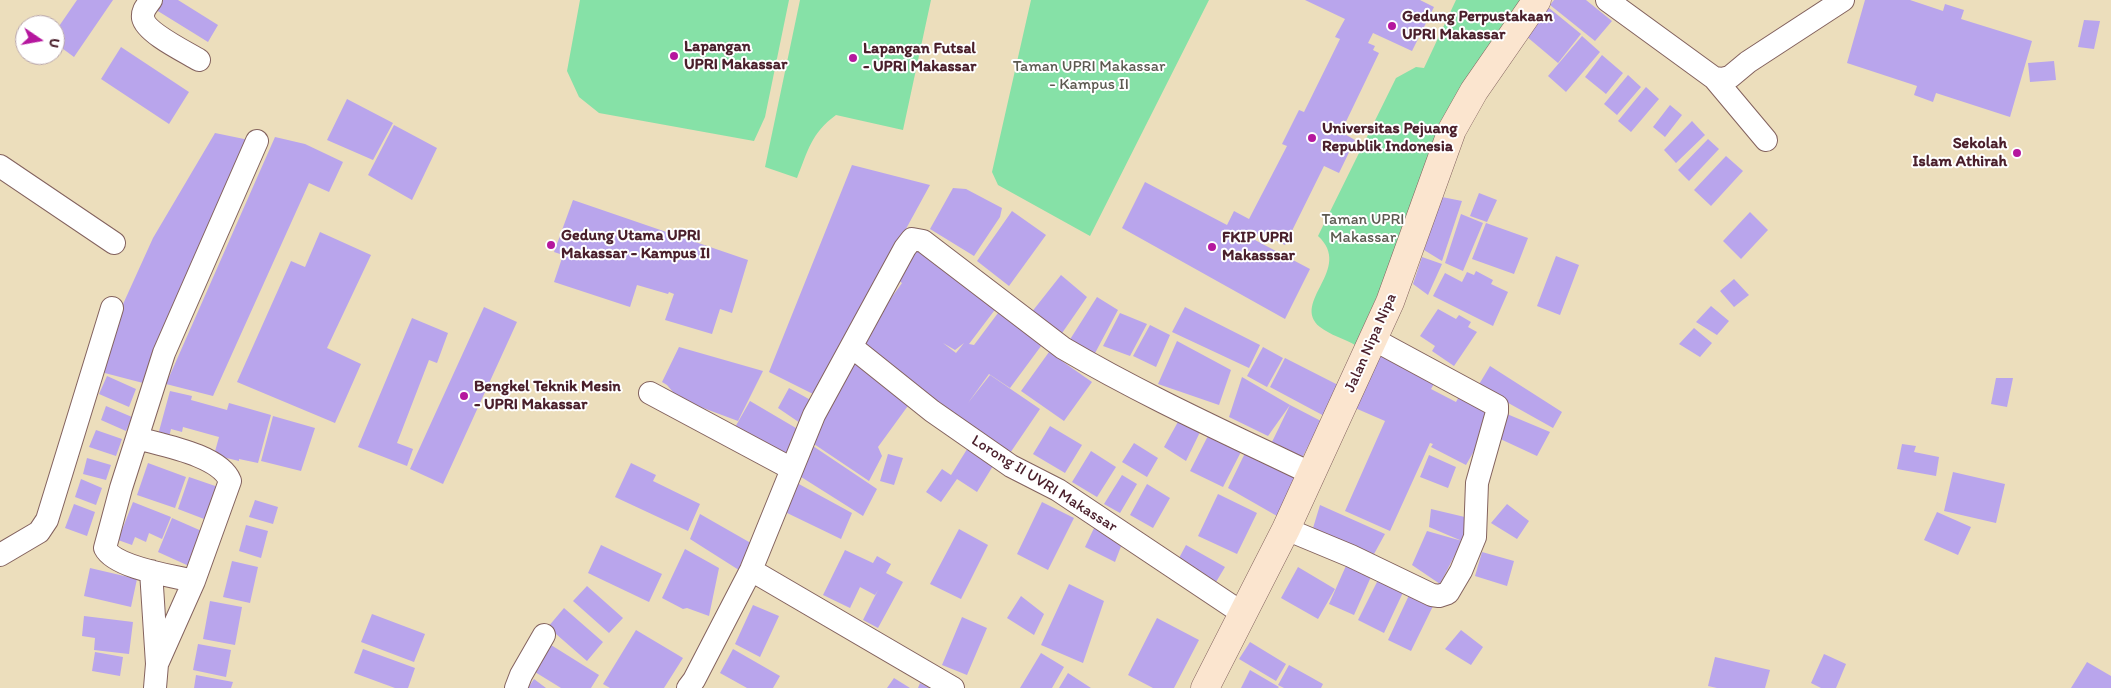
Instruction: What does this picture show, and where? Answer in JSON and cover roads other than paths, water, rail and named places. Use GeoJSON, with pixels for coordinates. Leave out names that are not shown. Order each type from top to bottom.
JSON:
{"type":"FeatureCollection","features":[{"type":"Feature","properties":{"kind":"street"},"geometry":{"type":"LineString","coordinates":[[151,0],[143,15],[148,27],[199,60]]}},
{"type":"Feature","properties":{"kind":"street","name":"Jalan Nipa Nipa"},"geometry":{"type":"LineString","coordinates":[[1204,688],[1286,529],[1310,473],[1390,302],[1452,130],[1486,72],[1537,0]]}},
{"type":"Feature","properties":{"kind":"street"},"geometry":{"type":"LineString","coordinates":[[1607,0],[1714,78],[1766,140]]}},
{"type":"Feature","properties":{"kind":"street"},"geometry":{"type":"LineString","coordinates":[[1714,78],[1730,77],[1748,62],[1843,0]]}},
{"type":"Feature","properties":{"kind":"street"},"geometry":{"type":"LineString","coordinates":[[194,581],[115,559],[110,556],[106,548],[121,488],[164,353],[257,141]]}},
{"type":"Feature","properties":{"kind":"street"},"geometry":{"type":"LineString","coordinates":[[0,166],[114,243]]}},
{"type":"Feature","properties":{"kind":"street"},"geometry":{"type":"LineString","coordinates":[[688,688],[694,680],[751,570],[814,415],[905,248],[912,239],[918,239],[1071,352],[1136,388],[1310,473]]}},
{"type":"Feature","properties":{"kind":"street"},"geometry":{"type":"LineString","coordinates":[[0,555],[39,532],[47,520],[112,308]]}},
{"type":"Feature","properties":{"kind":"street"},"geometry":{"type":"LineString","coordinates":[[1286,529],[1351,556],[1432,595],[1439,596],[1448,593],[1461,571],[1475,537],[1477,483],[1497,412],[1497,406],[1373,339]]}},
{"type":"Feature","properties":{"kind":"street","name":"Lorong II UVRI Makassar"},"geometry":{"type":"LineString","coordinates":[[852,347],[932,411],[1011,466],[1058,490],[1242,613]]}},
{"type":"Feature","properties":{"kind":"street"},"geometry":{"type":"LineString","coordinates":[[650,393],[792,470]]}},
{"type":"Feature","properties":{"kind":"street"},"geometry":{"type":"LineString","coordinates":[[137,438],[208,460],[222,469],[228,476],[228,487],[194,581],[157,664]]}},
{"type":"Feature","properties":{"kind":"street"},"geometry":{"type":"LineString","coordinates":[[151,570],[157,664],[155,688]]}},
{"type":"Feature","properties":{"kind":"street"},"geometry":{"type":"LineString","coordinates":[[751,570],[953,688]]}},
{"type":"Feature","properties":{"kind":"street"},"geometry":{"type":"LineString","coordinates":[[516,688],[521,675],[544,635]]}},
{"type":"Feature","properties":{"kind":"place","name":"Gedung Perpustakaan UPRI Makassar"},"geometry":{"type":"Point","coordinates":[1392,26]}},
{"type":"Feature","properties":{"kind":"place","name":"Lapangan UPRI Makassar"},"geometry":{"type":"Point","coordinates":[674,56]}},
{"type":"Feature","properties":{"kind":"place","name":"Lapangan Futsal - UPRI Makassar"},"geometry":{"type":"Point","coordinates":[853,58]}},
{"type":"Feature","properties":{"kind":"place","name":"Universitas Pejuang Republik Indonesia"},"geometry":{"type":"Point","coordinates":[1312,138]}},
{"type":"Feature","properties":{"kind":"place","name":"Sekolah Islam Athirah"},"geometry":{"type":"Point","coordinates":[2017,153]}},
{"type":"Feature","properties":{"kind":"place","name":"Gedung Utama UPRI Makassar - Kampus II"},"geometry":{"type":"Point","coordinates":[551,245]}},
{"type":"Feature","properties":{"kind":"place","name":"FKIP UPRI Makasssar"},"geometry":{"type":"Point","coordinates":[1212,247]}},
{"type":"Feature","properties":{"kind":"place","name":"Bengkel Teknik Mesin - UPRI Makassar"},"geometry":{"type":"Point","coordinates":[464,396]}},
{"type":"Feature","properties":{"kind":"park label","name":"Taman UPRI Makassar - Kampus II"},"geometry":{"type":"Point","coordinates":[1089,76]}},
{"type":"Feature","properties":{"kind":"park label","name":"Taman UPRI Makassar"},"geometry":{"type":"Point","coordinates":[1363,229]}}]}
